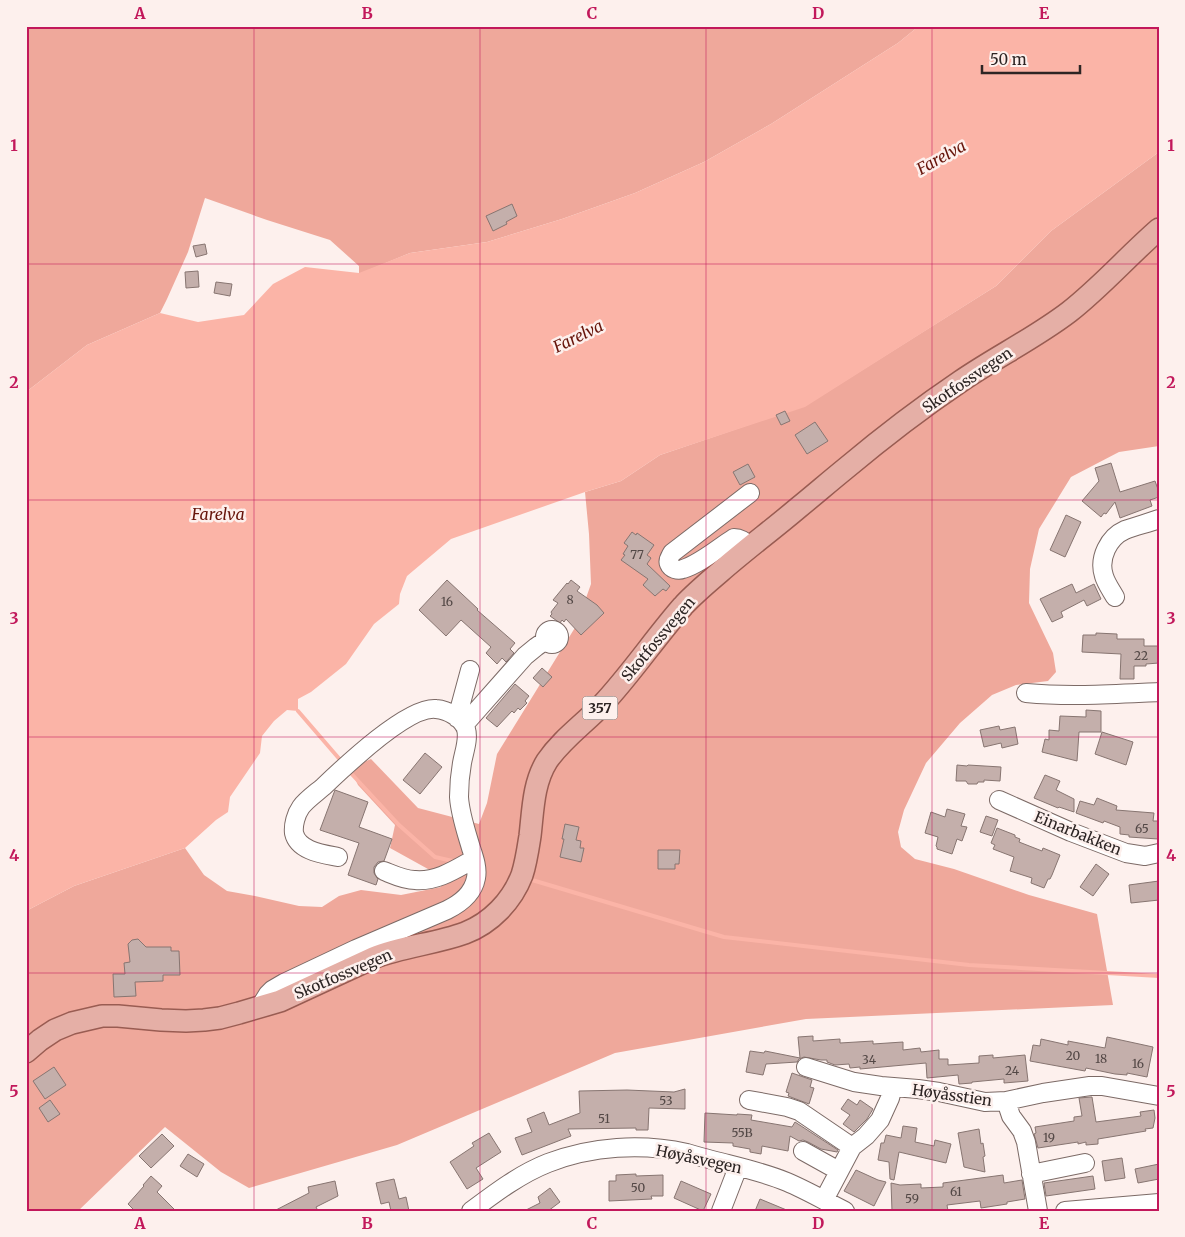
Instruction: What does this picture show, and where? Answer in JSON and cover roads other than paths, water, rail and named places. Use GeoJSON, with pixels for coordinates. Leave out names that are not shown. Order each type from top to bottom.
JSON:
{"type":"FeatureCollection","features":[{"type":"Feature","properties":{"kind":"main road","name":"Skotfossvegen"},"geometry":{"type":"LineString","coordinates":[[26,1052],[55,1030],[72,1023],[102,1016],[161,1020],[204,1020],[220,1018],[260,1007],[280,1001],[387,952],[466,932],[496,914],[507,902],[521,876],[530,837],[534,795],[548,761],[564,741],[600,707],[686,604],[750,546],[929,404],[962,380],[1068,312],[1159,229]]}},
{"type":"Feature","properties":{"kind":"street"},"geometry":{"type":"LineString","coordinates":[[750,493],[672,553],[668,562],[673,568],[683,569],[697,563],[734,538],[742,539],[750,546]]}},
{"type":"Feature","properties":{"kind":"street"},"geometry":{"type":"LineString","coordinates":[[1115,597],[1104,576],[1104,552],[1115,537],[1124,531],[1159,519]]}},
{"type":"Feature","properties":{"kind":"street"},"geometry":{"type":"LineString","coordinates":[[461,721],[501,683],[525,656],[546,640]]}},
{"type":"Feature","properties":{"kind":"street"},"geometry":{"type":"LineString","coordinates":[[461,721],[470,670]]}},
{"type":"Feature","properties":{"kind":"street"},"geometry":{"type":"LineString","coordinates":[[1026,693],[1159,692]]}},
{"type":"Feature","properties":{"kind":"street"},"geometry":{"type":"LineString","coordinates":[[260,1007],[268,994],[284,983],[458,904],[471,892],[477,875],[459,796],[467,740],[467,731],[461,721],[448,712],[437,709],[428,709],[407,718],[358,754],[300,808],[294,822],[294,834],[298,841],[316,852],[338,857]]}},
{"type":"Feature","properties":{"kind":"street","name":"Einarbakken"},"geometry":{"type":"LineString","coordinates":[[999,800],[1071,832],[1126,853],[1144,856],[1159,853]]}},
{"type":"Feature","properties":{"kind":"street"},"geometry":{"type":"LineString","coordinates":[[384,871],[415,880],[431,879],[444,876],[474,859]]}},
{"type":"Feature","properties":{"kind":"street","name":"Høyåsstien"},"geometry":{"type":"LineString","coordinates":[[806,1067],[854,1082],[939,1092],[984,1102],[1006,1101],[1090,1086],[1159,1096]]}},
{"type":"Feature","properties":{"kind":"street"},"geometry":{"type":"LineString","coordinates":[[824,1200],[852,1147],[877,1124],[885,1110],[893,1087]]}},
{"type":"Feature","properties":{"kind":"street"},"geometry":{"type":"LineString","coordinates":[[749,1100],[799,1111],[852,1147]]}},
{"type":"Feature","properties":{"kind":"street"},"geometry":{"type":"LineString","coordinates":[[1006,1101],[1011,1116],[1022,1131],[1026,1142],[1038,1211]]}},
{"type":"Feature","properties":{"kind":"street","name":"Høyåsvegen"},"geometry":{"type":"LineString","coordinates":[[471,1211],[525,1174],[547,1163],[600,1149],[618,1148],[644,1148],[686,1153],[738,1167],[786,1182],[845,1211]]}},
{"type":"Feature","properties":{"kind":"street"},"geometry":{"type":"LineString","coordinates":[[803,1151],[839,1171]]}},
{"type":"Feature","properties":{"kind":"street"},"geometry":{"type":"LineString","coordinates":[[1031,1174],[1085,1163]]}},
{"type":"Feature","properties":{"kind":"street"},"geometry":{"type":"LineString","coordinates":[[721,1211],[738,1167]]}},
{"type":"Feature","properties":{"kind":"street"},"geometry":{"type":"LineString","coordinates":[[1065,1211],[1159,1203]]}},
{"type":"Feature","properties":{"kind":"water","name":"Farelva"},"geometry":{"type":"Polygon","coordinates":[[[919,26],[1159,26],[1159,152],[1051,231],[996,286],[805,407],[660,455],[621,481],[451,539],[407,576],[400,594],[399,604],[374,624],[346,664],[311,692],[298,699],[298,711],[287,710],[274,721],[262,736],[260,753],[230,797],[228,812],[216,820],[185,848],[74,886],[26,911],[26,392],[87,345],[160,313],[198,322],[244,315],[273,284],[305,267],[359,273],[410,253],[487,242],[562,219],[635,193],[704,162],[771,124],[898,43],[919,26]]]}},
{"type":"Feature","properties":{"kind":"waterway"},"geometry":{"type":"LineString","coordinates":[[298,711],[342,762]]}},
{"type":"Feature","properties":{"kind":"waterway"},"geometry":{"type":"LineString","coordinates":[[348,770],[399,825],[435,857],[457,862]]}},
{"type":"Feature","properties":{"kind":"waterway"},"geometry":{"type":"LineString","coordinates":[[532,880],[724,937],[969,965],[1159,976]]}}]}
